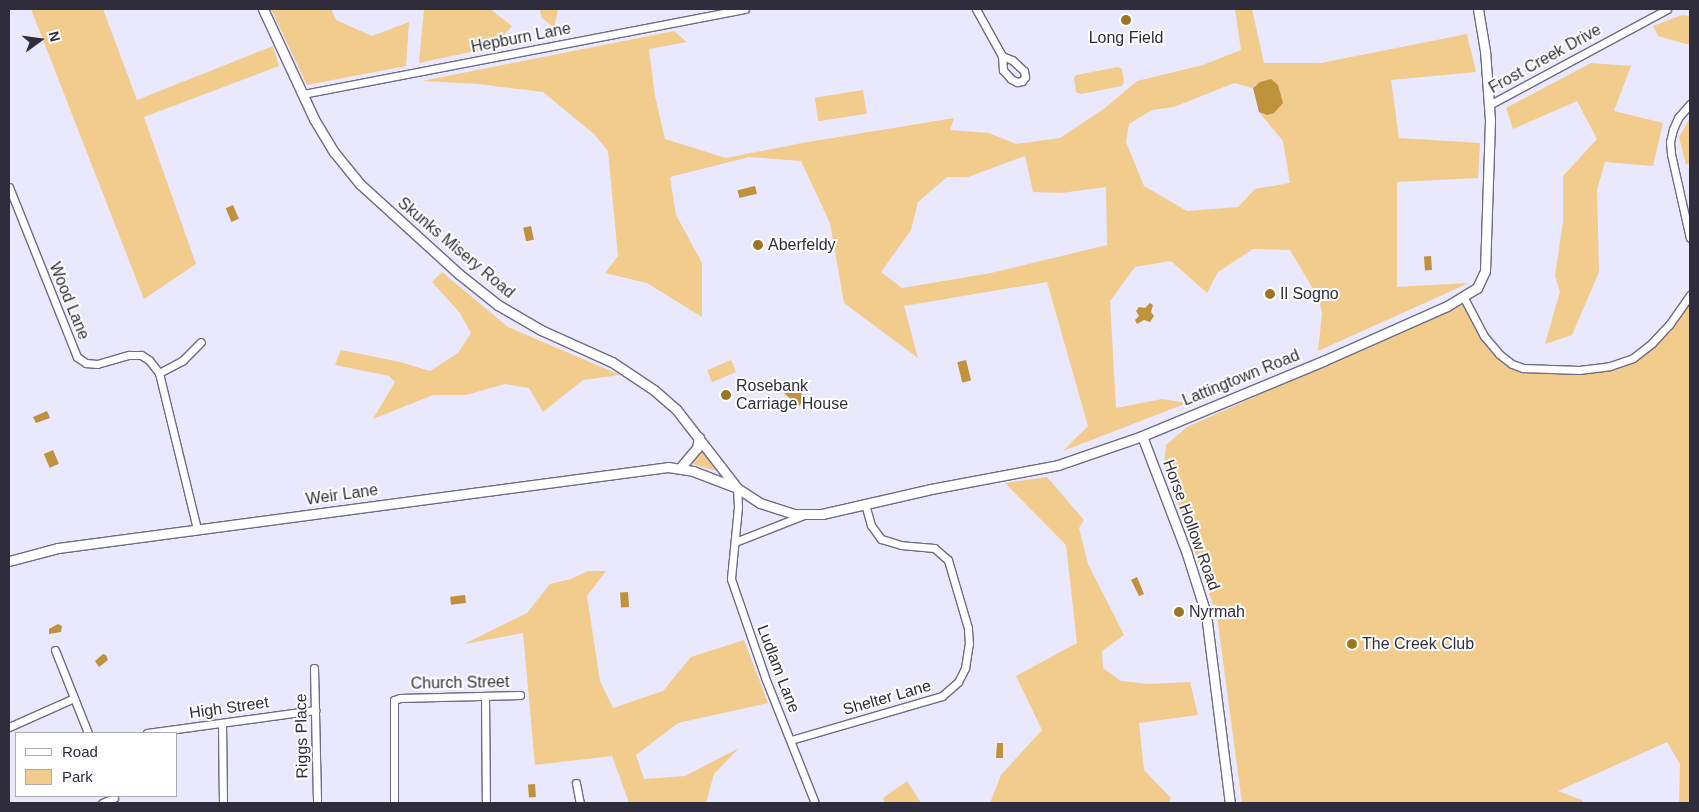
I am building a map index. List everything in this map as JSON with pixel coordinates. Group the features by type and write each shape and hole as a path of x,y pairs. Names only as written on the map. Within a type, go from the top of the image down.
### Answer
{"main road":[{"name":"Skunks Misery Road","path":"263,9 314,119 334,152 360,184 459,274 516,316 631,373 676,409 737,488"},
{"name":"Lattingtown Road","path":"737,488 760,503 774,509 806,515 822,514 1058,465 1142,436 1323,361 1464,298 1478,288 1485,271 1490,168 1489,105 1485,52 1478,9"},
{"name":"Horse Hollow Road","path":"1142,436 1187,554 1206,614 1230,803"},
{"path":"680,468 697,448 699,437"},
{"name":"Weir Lane","path":"9,561 58,548 629,471 680,468 737,488"}],"street":[{"name":"Hepburn Lane","path":"302,94 745,9"},
{"path":"976,9 1002,56"},
{"name":"Frost Creek Drive","path":"1489,105 1667,9"},
{"path":"1690,104 1673,128 1670,142 1690,238"},
{"name":"Wood Lane","path":"9,187 77,357 86,363 97,364 129,355 141,355 149,360 159,373"},
{"path":"1464,298 1484,336 1499,354 1512,364 1523,368 1579,370 1610,366 1632,358 1652,343 1669,325 1690,295"},
{"path":"197,529 159,373 183,360 201,342"},
{"name":"Ludlam Lane","path":"737,488 738,507 730,569 734,592 815,803"},
{"name":"Shelter Lane","path":"791,740 942,696 958,682 965,668 968,650 968,628 948,560 934,548 901,545 882,539 870,525 865,504"},
{"path":"734,542 806,515"},
{"path":"55,650 88,732"},
{"name":"Riggs Place","path":"314,668 317,803"},
{"name":"Church Street","path":"394,803 393,703 396,699 520,695"},
{"path":"485,696 486,803"},
{"path":"9,727 74,698"},
{"name":"High Street","path":"154,732 315,710"},
{"path":"222,723 223,803"},
{"path":"576,783 580,803"},
{"path":"102,803 114,799"}],"green space":[{"path":"31,9 103,9 137,100 273,46 279,66 144,117 196,264 144,299"},
{"path":"271,9 331,9 336,20 372,36 409,22 406,66 307,85"},
{"path":"424,9 490,9 512,26 494,47 419,63"},
{"path":"540,9 558,9 554,28 541,17"},
{"path":"1235,9 1252,9 1264,63 1321,63 1467,34 1476,72 1391,80 1399,138 1480,143 1478,178 1397,182 1397,287 1469,283 1318,351 1322,314 1319,299 1290,250 1253,249 1218,272 1207,293 1171,261 1135,267 1110,301 1116,408 1162,399 1187,403 1063,451 1088,426 1047,282 904,306 918,358 844,303 830,223 801,161 749,157 670,177 676,215 702,263 702,317 647,283 605,273 618,256 608,151 594,134 543,92 479,84 422,81 674,31 687,42 649,49 655,96 665,139 726,158 802,143 954,118 950,130 989,133 1016,144 1060,138 1105,108 1137,81 1203,65 1241,50","holes":["1234,83 1253,88 1256,84 1267,115 1259,112 1283,141 1290,183 1255,189 1238,207 1187,211 1144,186 1126,142 1129,124 1152,110 1174,107","1025,156 1033,192 1061,193 1106,187 1107,245 991,273 902,288 881,272 911,230 918,202 947,177 968,177"]},
{"path":"1682,15 1690,16 1690,45 1658,36 1653,26"},
{"path":"1591,63 1631,66 1614,111 1663,123 1653,166 1605,162 1597,190 1599,272 1572,335 1545,344 1560,292 1555,276 1563,222 1563,176 1597,139 1577,101 1513,129 1506,108"},
{"path":"1118,67 1122,69 1124,82 1122,86 1081,94 1076,92 1074,78 1076,75"},
{"path":"863,90 867,114 818,121 815,98"},
{"path":"1690,118 1690,163 1686,165 1679,137"},
{"path":"442,272 508,327 620,375 583,380 543,412 529,388 505,384 466,395 433,395 373,419 395,382 389,376 335,365 341,350 400,362 430,371 458,353 471,333 460,313 432,282"},
{"path":"1690,300 1690,803 1679,802 1680,764 1667,742 1558,791 1582,800 1583,803 1242,803 1217,616 1164,463 1166,445 1187,427 1464,303 1482,337 1522,371 1581,375 1608,371 1634,362 1649,351"},
{"path":"731,360 736,372 712,382 707,370"},
{"path":"702,448 717,471 693,464"},
{"path":"1047,477 1084,520 1079,528 1088,564 1124,635 1102,651 1103,668 1121,681 1148,684 1190,682 1198,715 1139,723 1144,770 1171,798 1169,803 990,803 1001,775 1042,730 1016,676 1077,643 1066,545 1005,483"},
{"path":"588,571 606,571 587,596 600,681 613,708 663,691 691,657 744,640 768,703 678,723 636,755 644,779 685,776 739,748 714,774 706,803 629,803 612,756 535,765 523,633 464,644 527,613 550,584 571,579"},
{"path":"907,781 921,803 885,803 883,798"}],"shaded area":[{"path":"1271,79 1278,85 1283,103 1274,113 1267,115 1259,112 1253,88 1260,82"},
{"path":"755,186 757,194 739,198 738,190"},
{"path":"233,205 239,219 231,222 226,208"},
{"path":"531,226 534,240 526,241 523,228"},
{"path":"1424,256 1431,256 1432,270 1425,270"},
{"path":"1150,303 1153,305 1151,312 1154,316 1150,322 1144,320 1137,324 1135,320 1139,316 1136,311 1139,307 1145,308"},
{"path":"966,360 971,380 962,383 957,362"},
{"path":"786,385 789,387 791,385 806,398 799,406 784,393 783,389"},
{"path":"47,411 50,418 36,423 33,417"},
{"path":"53,450 59,464 50,468 44,454"},
{"path":"1137,577 1144,594 1139,596 1131,580"},
{"path":"628,592 629,607 621,608 620,593"},
{"path":"465,595 466,603 451,605 450,597"},
{"path":"58,624 62,626 61,632 49,634 49,629"},
{"path":"103,654 106,655 108,660 99,667 95,661"},
{"path":"997,743 1003,743 1003,758 996,758"},
{"path":"528,784 535,784 536,797 529,797"}],"place":[{"name":"Long Field","path":"1126,20"},
{"name":"Aberfeldy","path":"758,245"},
{"name":"Il Sogno","path":"1270,294"},
{"name":"Rosebank Carriage House","path":"726,395"},
{"name":"Nyrmah","path":"1179,612"},
{"name":"The Creek Club","path":"1352,644"}]}
